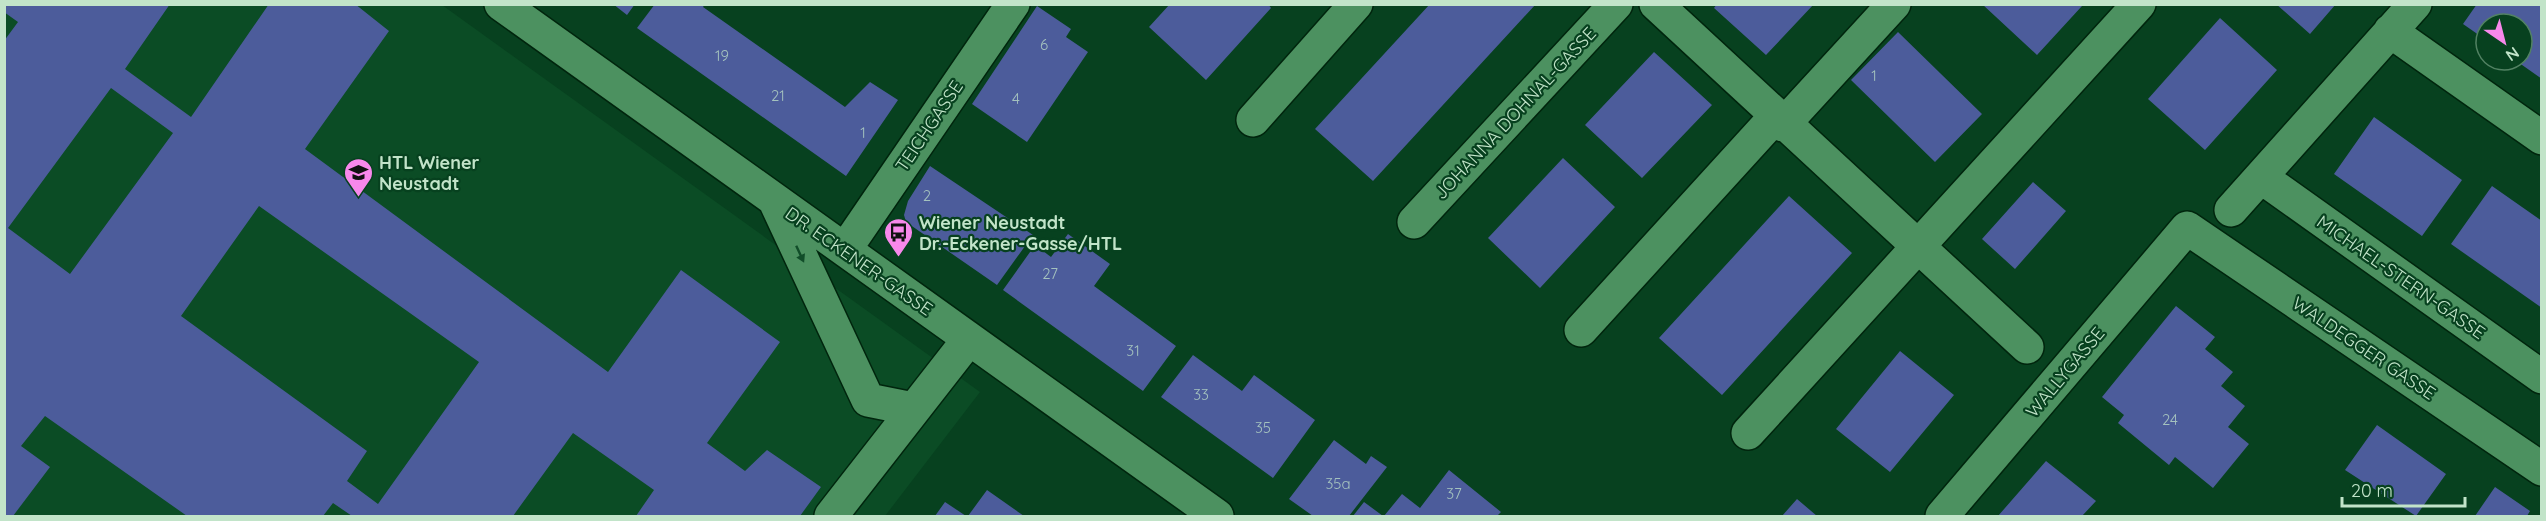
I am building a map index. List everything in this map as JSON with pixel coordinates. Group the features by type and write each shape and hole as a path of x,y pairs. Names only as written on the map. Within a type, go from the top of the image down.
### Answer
{"street":[{"name":"DR. ECKENER-GASSE","path":"501,4 775,201 846,248 1217,516"},
{"name":"TEICHGASSE","path":"846,248 1013,4"},
{"path":"1253,120 1356,4"},
{"name":"JOHANNA DOHNAL-GASSE","path":"1414,222 1617,4"},
{"path":"1656,4 1779,121 2027,347"},
{"path":"1581,330 1779,121 1894,4"},
{"path":"1748,433 2139,4"},
{"path":"2231,210 2415,4"},
{"path":"2390,31 2541,138"},
{"name":"MICHAEL-STERN-GASSE","path":"2261,177 2541,377"},
{"path":"775,201 868,400 913,409"},
{"name":"WALDEGGER GASSE","path":"2187,228 2541,469"},
{"name":"WALLYGASSE","path":"1942,516 2187,228"},
{"path":"831,516 969,339"}],"shaded area":[{"name":"HTL Wiener Neustadt","path":"4,5 442,5 980,392 885,516 5,516"}],"building":[{"path":"4,4 170,4 125,69 191,117 269,4 355,4 389,31 305,149 608,372 681,270 780,342 707,443 745,471 767,450 821,487 800,516 636,516 654,490 573,433 513,516 352,516 333,503 323,516 187,516 45,416 21,446 50,467 13,516 4,516 4,41 18,22 4,12","holes":["111,88 173,133 70,274 8,228","259,206 479,362 378,504 347,481 367,451 181,316"]},
{"path":"613,4 635,4 627,15"},
{"path":"655,4 705,4 703,7 845,107 870,82 898,100 846,176 637,28"},
{"path":"1170,4 1268,4 1271,8 1206,80 1149,27"},
{"path":"1430,4 1536,4 1373,181 1315,129"},
{"path":"1717,4 1814,4 1766,55 1714,8"},
{"path":"1982,4 2080,4 2082,6 2037,55"},
{"path":"2276,4 2336,4 2310,34"},
{"path":"2477,4 2542,4 2542,79 2532,72 2534,72 2534,12 2474,12 2474,32 2463,24"},
{"path":"1037,6 1071,29 1066,37 1088,52 1027,142 972,104"},
{"path":"2220,18 2277,70 2205,150 2148,99"},
{"path":"1898,32 1982,114 1935,162 1851,80"},
{"path":"1654,52 1712,105 1642,178 1585,125"},
{"path":"2374,117 2462,180 2422,236 2334,174"},
{"path":"1563,158 1615,207 1540,288 1488,238"},
{"path":"930,166 1033,235 997,285 906,222 904,215 908,201"},
{"path":"2033,182 2066,211 2015,269 1982,239"},
{"path":"2492,186 2542,221 2542,308 2451,244"},
{"path":"1789,196 1852,253 1722,395 1659,338"},
{"path":"1068,234 1110,264 1094,286 1176,346 1143,391 1003,290 1035,245 1051,257"},
{"path":"2176,306 2215,337 2205,349 2233,372 2221,386 2245,406 2228,427 2249,444 2213,488 2175,457 2169,465 2118,423 2124,415 2102,397"},
{"path":"1900,351 1954,395 1890,472 1836,429"},
{"path":"1193,355 1242,391 1254,375 1315,420 1273,478 1161,397"},
{"path":"2377,425 2446,474 2416,516 2345,470"},
{"path":"1334,440 1366,464 1371,456 1387,467 1349,516 1313,516 1289,499"},
{"path":"2046,461 2096,501 2082,516 1998,516"},
{"path":"1449,470 1501,512 1497,516 1384,516 1402,494 1420,508"},
{"path":"2495,487 2530,511 2527,516 2475,516"},
{"path":"987,490 1024,516 968,516"},
{"path":"1797,499 1817,516 1782,516"},
{"path":"945,502 966,516 935,516"},
{"path":"1364,502 1383,516 1353,516"}],"place":[{"name":"HTL Wiener Neustadt","path":"358,198"},
{"name":"Wiener Neustadt Dr.-Eckener-Gasse/HTL","path":"898,258"}]}
